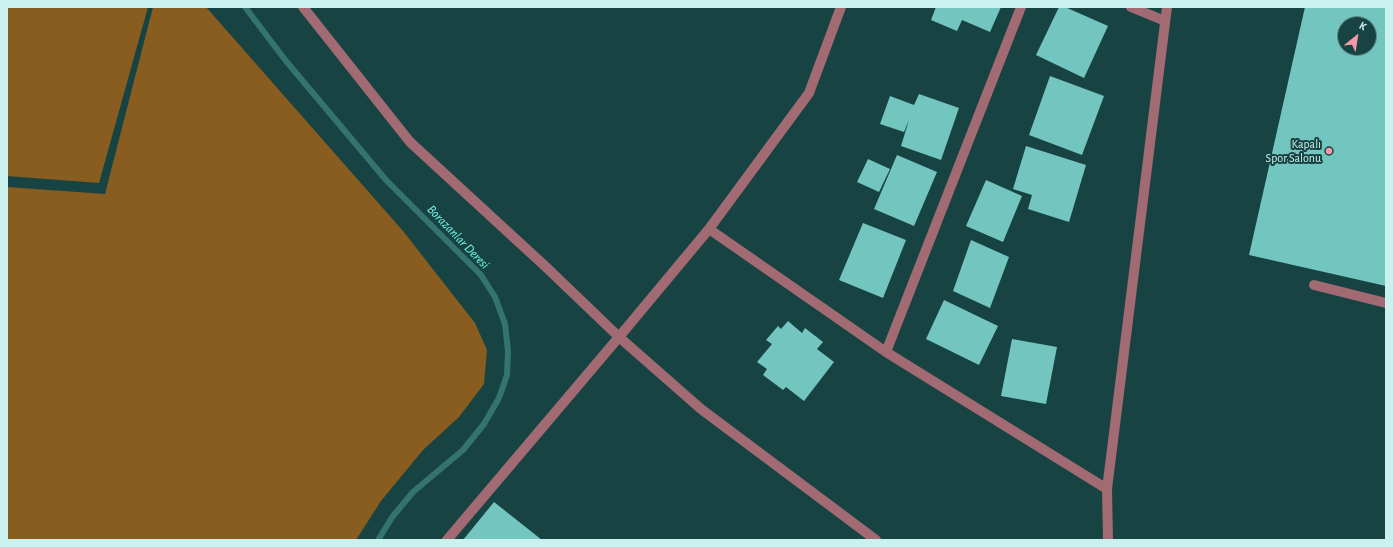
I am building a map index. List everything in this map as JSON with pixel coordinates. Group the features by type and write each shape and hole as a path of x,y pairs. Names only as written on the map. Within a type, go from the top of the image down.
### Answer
{"street":[{"path":"303,7 410,142 546,267 619,337 701,409 876,540"},
{"path":"447,540 709,229 809,93 840,7"},
{"path":"886,352 1021,7"},
{"path":"1131,7 1164,21"},
{"path":"1108,540 1107,489 1164,21 1167,7"},
{"path":"709,229 886,352 1107,489"},
{"path":"1314,285 1386,303"}],"shaded area":[{"path":"7,7 148,7 99,183 7,176"},
{"path":"153,7 206,7 403,231 475,323 487,350 484,384 459,417 423,450 381,501 356,540 7,540 7,187 105,194"}],"building":[{"path":"936,7 1001,7 990,32 962,20 957,31 931,20"},
{"path":"1059,7 1065,7 1108,26 1084,78 1036,55"},
{"name":"Kapalı Spor Salonu","path":"1305,7 1386,7 1386,286 1249,255"},
{"path":"1050,76 1104,96 1082,155 1029,135"},
{"path":"919,94 959,108 941,160 901,146 909,120 904,132 880,124 890,96 914,105"},
{"path":"1026,146 1086,165 1069,222 1028,209 1032,195 1013,189"},
{"path":"897,155 937,172 914,226 874,209"},
{"path":"868,159 890,169 879,192 857,182"},
{"path":"986,180 1022,196 1003,242 966,226"},
{"path":"863,223 906,240 883,298 839,280"},
{"path":"971,240 1009,257 990,308 953,291"},
{"path":"944,300 998,326 979,365 926,339"},
{"path":"788,321 802,333 805,328 823,342 817,349 834,362 804,401 786,387 783,390 763,375 767,369 757,362 772,344 766,340 778,326 781,329"},
{"path":"1012,339 1057,347 1046,404 1001,396"},
{"path":"494,502 542,540 463,540"}],"waterway":[{"name":"Borazanlar Deresi","path":"245,7 286,61 386,180 481,275 495,297 505,324 508,351 507,375 499,398 484,424 463,450 413,492 393,516 378,540"}],"place":[{"name":"Kapalı Spor Salonu","path":"1329,151"}]}
